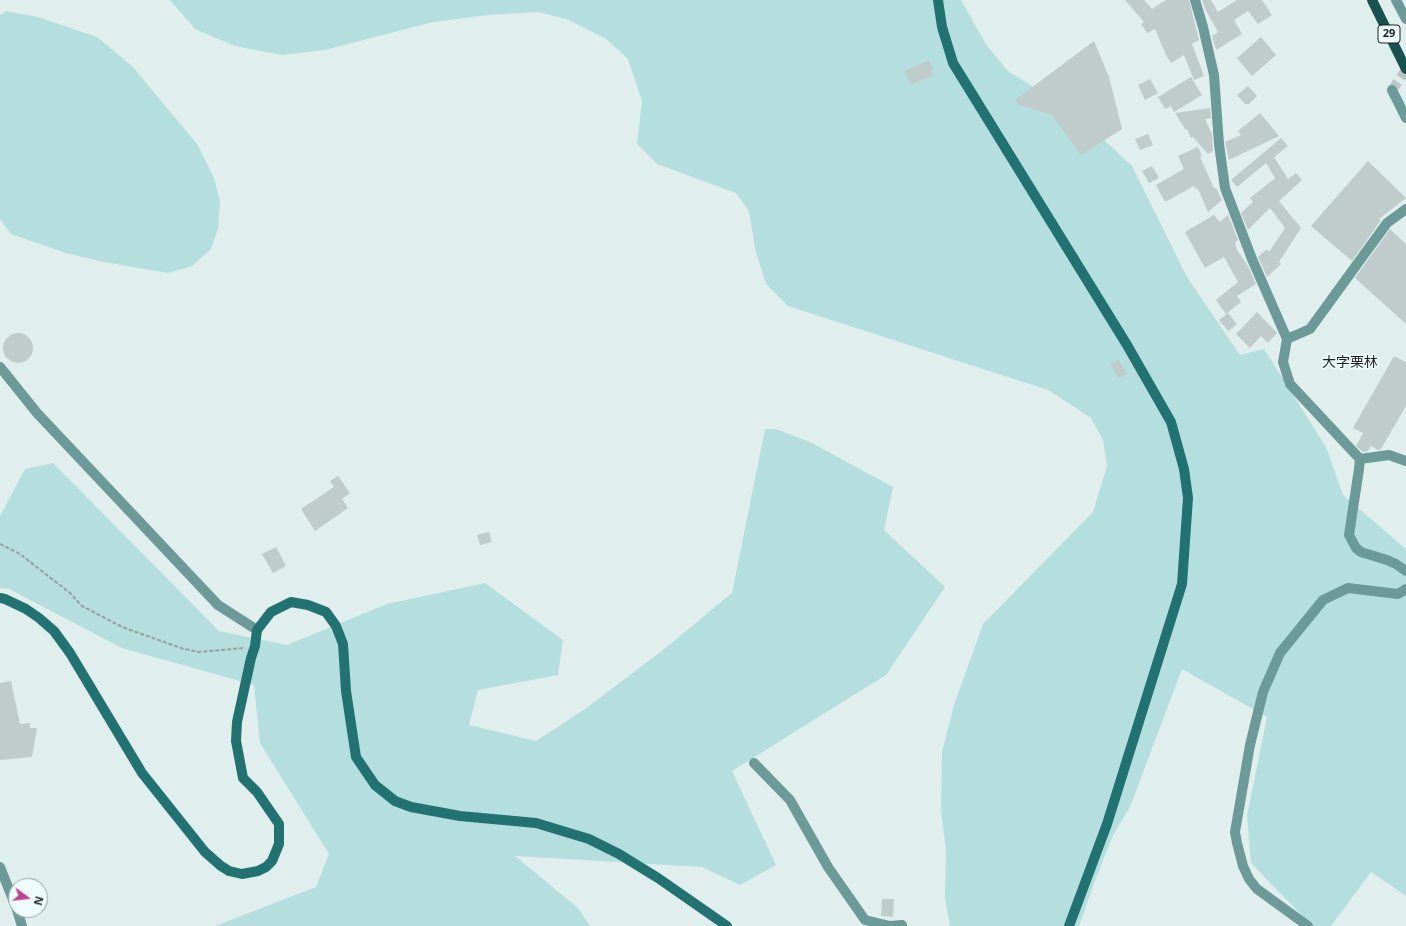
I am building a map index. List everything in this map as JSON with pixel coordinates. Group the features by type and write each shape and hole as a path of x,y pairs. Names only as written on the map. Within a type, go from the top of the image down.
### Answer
{"main road":[{"name":"29","path":"1372,0 1406,69"}],"street":[{"path":"938,0 942,27 953,63 1127,345 1171,422 1184,468 1188,498 1182,584 1108,824 1069,926"},
{"path":"1195,0 1214,75 1219,144 1226,188 1252,259 1287,339 1283,362 1290,384 1360,459 1360,469 1350,535 1356,548 1361,552 1396,564 1406,572"},
{"path":"1396,0 1406,19"},
{"path":"1392,90 1406,118"},
{"path":"1287,339 1310,329 1387,223 1406,209"},
{"path":"0,367 37,413 218,605 257,630"},
{"path":"1360,459 1389,455 1406,461"},
{"path":"1308,926 1257,889 1243,866 1237,843 1235,832 1250,745 1263,692 1280,653 1323,600 1348,588 1398,594 1406,590"},
{"path":"0,598 26,609 54,631 70,653 142,772 205,852 229,871 242,874 258,871 266,867 272,861 279,844 279,824 257,792 243,778 236,741 239,715 251,658 256,646 257,630 271,612 291,602 308,605 326,612 336,626 343,644 346,691 356,757 375,785 394,800 411,807 460,816 536,823 589,839 619,854 658,878 727,926"},
{"path":"754,763 790,800 828,867 865,920 890,926 902,926"},
{"path":"0,867 8,888"}],"path":[{"path":"0,544 20,554 70,593 82,606 122,627 184,649 199,652 256,646"}],"shaded area":[{"path":"170,0 961,0 987,46 1008,71 1076,114 1132,166 1187,277 1240,355 1264,349 1326,447 1343,495 1406,549 1406,896 1371,872 1331,926 1312,926 1251,863 1247,816 1267,717 1182,669 1130,807 1113,835 1079,926 950,926 945,898 946,851 941,811 942,752 954,705 983,624 1093,512 1107,466 1103,440 1091,418 1048,390 788,306 766,284 755,249 749,211 736,193 657,164 637,144 642,101 628,59 605,38 566,19 538,12 489,15 433,22 325,50 282,55 235,46 195,29"},
{"path":"6,11 38,17 97,37 132,66 197,144 214,178 220,201 218,229 211,249 192,266 168,273 104,262 66,253 11,234 0,219 0,15"},
{"path":"765,429 776,429 810,442 893,487 884,530 945,587 886,675 732,771 776,865 740,885 702,867 515,856 578,908 590,926 215,926 316,887 329,854 260,743 254,685 122,648 9,589 0,588 0,516 25,469 53,463 219,631 287,645 387,604 485,583 563,640 558,675 478,690 469,725 536,741 585,709 663,650 732,593"}],"building":[{"path":"1125,0 1144,0 1152,9 1166,0 1189,0 1199,40 1192,44 1204,76 1194,80 1184,55 1171,63 1155,29 1147,33 1141,24 1144,22"},
{"path":"1202,0 1211,0 1218,12 1237,0 1262,0 1272,15 1258,24 1248,11 1234,20 1242,34 1216,50 1212,36 1218,32 1205,9"},
{"path":"1261,37 1276,55 1252,76 1237,58"},
{"path":"1094,41 1109,77 1122,129 1081,155 1052,115 1019,105 1015,100"},
{"path":"929,60 933,69 931,70 934,75 911,85 904,71"},
{"path":"1191,77 1202,95 1174,112 1171,106 1165,109 1158,97"},
{"path":"1150,79 1158,93 1145,100 1138,85"},
{"path":"1248,86 1257,96 1249,104 1245,104 1237,95"},
{"path":"1210,108 1211,118 1205,119 1212,134 1213,151 1208,154 1193,137 1191,138 1187,129 1185,129 1175,113"},
{"path":"1260,113 1279,136 1229,160 1225,142 1241,135 1238,131"},
{"path":"1148,134 1153,145 1140,150 1135,139"},
{"path":"1281,138 1288,146 1274,157 1288,179 1296,173 1302,180 1279,201 1301,228 1279,262 1281,264 1267,277 1258,257 1267,249 1269,252 1285,228 1270,208 1248,230 1241,213 1253,202 1250,198 1275,178 1266,163 1237,187 1231,180"},
{"path":"1198,147 1202,156 1200,157 1214,188 1216,188 1222,200 1208,212 1198,189 1194,186 1165,202 1156,185 1184,169 1178,156"},
{"path":"1368,161 1406,198 1379,219 1381,220 1352,261 1311,226"},
{"path":"1152,166 1159,178 1149,183 1142,171"},
{"path":"1214,215 1220,222 1228,215 1238,240 1235,243 1237,250 1248,266 1256,284 1237,296 1241,302 1226,314 1216,300 1238,282 1224,257 1205,268 1185,232"},
{"path":"1390,229 1406,244 1406,324 1355,278"},
{"path":"1257,312 1277,333 1268,343 1261,336 1250,348 1236,334"},
{"path":"1228,313 1237,324 1228,331 1219,320"},
{"path":"18,333 29,337 33,348 29,359 18,363 7,359 3,348 7,337"},
{"path":"1394,356 1406,362 1406,406 1381,449 1378,450 1371,446 1368,451 1363,452 1356,446 1363,433 1353,428"},
{"path":"1118,359 1127,374 1119,378 1110,364"},
{"path":"338,476 350,493 342,499 348,508 315,531 301,509 334,487 330,481"},
{"path":"489,532 492,542 480,545 477,535"},
{"path":"276,547 286,566 273,573 262,554"},
{"path":"11,681 20,724 30,723 30,728 37,728 32,757 0,760 0,683"},
{"path":"882,899 894,899 893,917 881,916"}],"tunnel":[{"path":"1392,90 1406,70"}],"district":[{"name":"大字栗林","path":"1350,363"}]}
